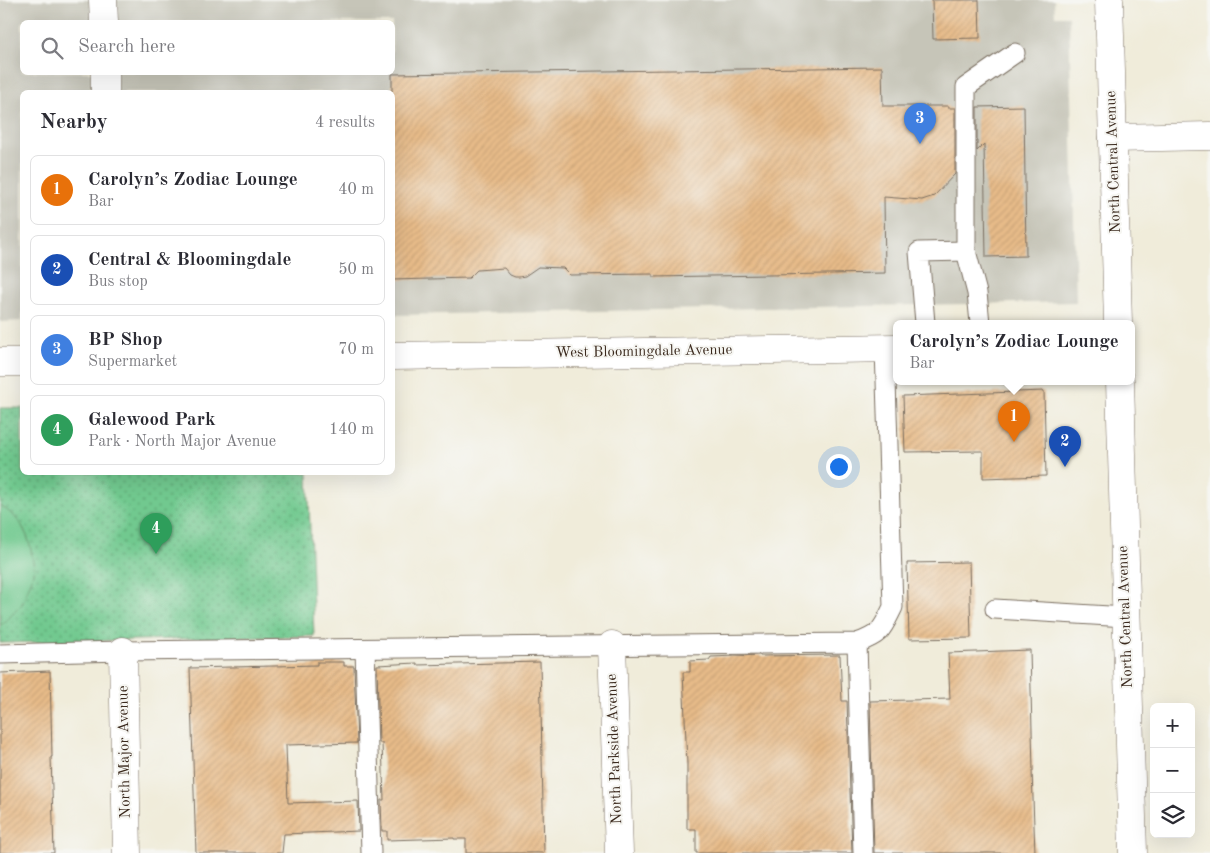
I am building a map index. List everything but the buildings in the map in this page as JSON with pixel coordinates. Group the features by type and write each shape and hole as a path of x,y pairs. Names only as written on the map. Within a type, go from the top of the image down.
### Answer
{"street":[{"path":"103,0 104,20"},
{"name":"North Central Avenue","path":"1109,0 1118,320"},
{"path":"105,75 106,90"},
{"path":"1113,138 1210,136"},
{"name":"West Bloomingdale Avenue","path":"395,356 891,348"},
{"path":"0,362 20,362"},
{"name":"North Central Avenue","path":"1120,385 1133,853"},
{"name":"North Parkside Avenue","path":"612,645 619,853"},
{"name":"North Major Avenue","path":"123,652 127,853"}],"lane":[{"path":"980,320 977,293 966,251 966,87 1015,53"},
{"path":"925,320 919,252 966,251"},
{"path":"0,654 857,643 871,638 882,629 893,607 891,348"},
{"path":"996,609 1126,617"},
{"path":"857,643 863,853"},
{"path":"365,649 371,853"}],"shaded area":[{"path":"0,0 1054,0 1055,16 1069,16 1076,302 395,315 395,90 20,90 20,321 0,322"}],"green space":[{"path":"0,408 20,408 20,475 308,475 314,636 0,643"},
{"path":"0,505 21,524 30,545 34,567 22,604 0,625"}],"place":[{"name":"BP Shop","path":"920,144"},
{"name":"Carolyn’s Zodiac Lounge","path":"1014,442"},
{"name":"Central & Bloomingdale","path":"1065,467"},
{"name":"Galewood Park","path":"156,554"}]}
